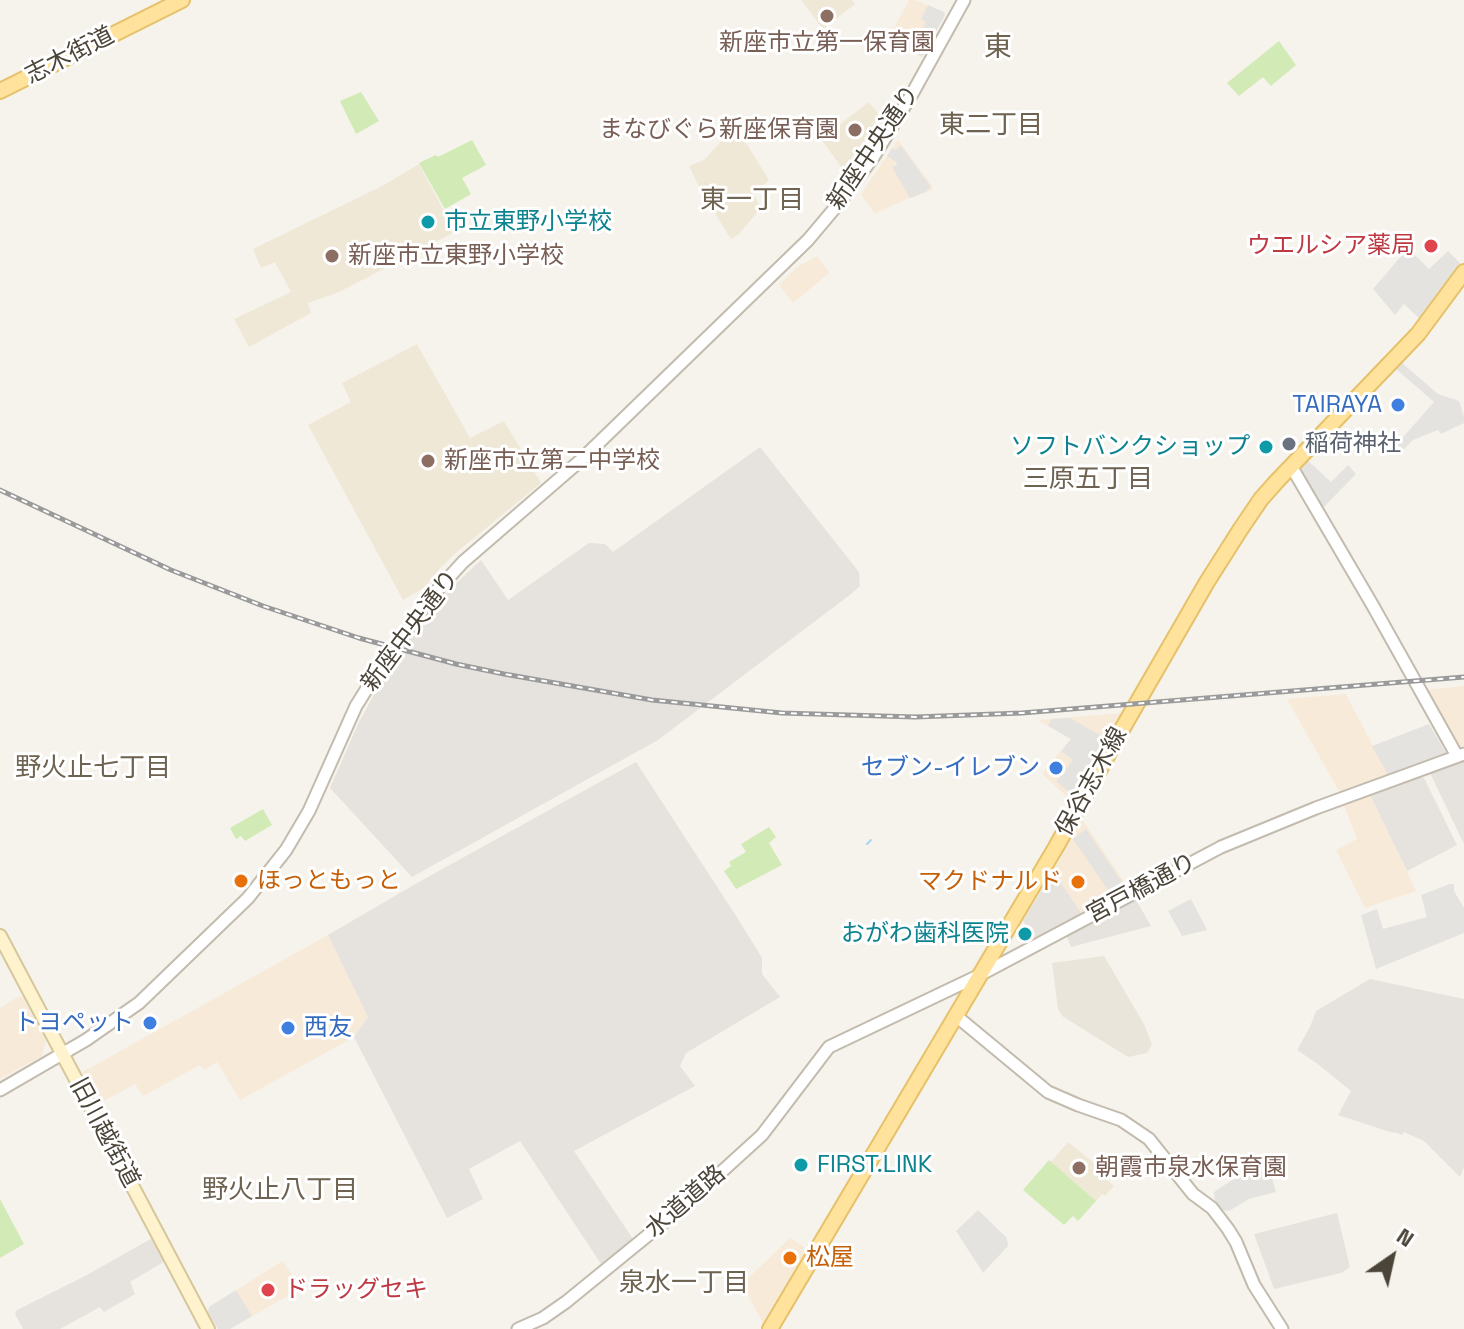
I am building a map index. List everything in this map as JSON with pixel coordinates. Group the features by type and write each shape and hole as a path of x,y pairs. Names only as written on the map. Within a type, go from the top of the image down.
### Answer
{"main road":[{"name":"志木街道","path":"0,91 182,0"},
{"name":"保谷志木線","path":"770,1329 1079,808 1207,582 1261,499 1418,334 1464,272"},
{"name":"旧川越街道","path":"0,936 208,1329"}],"street":[{"name":"新座中央通り","path":"0,1090 63,1054 139,1003 264,880 301,826 356,706 431,597 470,556 573,468 808,240 874,156 964,0"},
{"path":"1291,466 1460,755"},
{"name":"宮戸橋通り","path":"829,1047 978,976 1221,847 1460,755"},
{"path":"955,1015 1048,1092 1121,1120 1149,1139 1193,1194 1212,1208 1228,1229 1254,1285 1282,1329"},
{"name":"水道道路","path":"518,1329 543,1318 566,1302 685,1205 762,1135 829,1047"}],"shaded area":[{"name":"新座市立第一保育園","path":"801,0 852,0 855,4 823,29"},
{"path":"909,0 945,15 922,57 888,39"},
{"path":"928,5 945,15 922,57 911,51 926,22 921,19"},
{"name":"まなびぐら新座保育園","path":"869,102 884,121 847,175 821,139"},
{"path":"738,130 769,180 753,194 761,208 731,239 689,166 704,160 729,133"},
{"path":"898,140 932,190 875,214 861,194"},
{"path":"901,146 931,187 910,198 892,167 897,165 896,162 887,156 892,148 895,150"},
{"name":"新座市立東野小学校","path":"419,164 455,232 339,292 308,303 311,313 249,347 234,319 291,292 275,262 261,268 253,249 382,186"},
{"path":"1408,248 1429,269 1448,251 1460,263 1421,320 1404,304 1395,315 1373,289"},
{"path":"816,257 829,273 793,303 779,285 797,267"},
{"name":"新座市立第二中学校","path":"417,344 470,438 504,421 541,483 457,552 425,587 403,600 308,425 351,402 342,383"},
{"path":"1400,361 1438,394 1459,401 1464,423 1441,434 1438,430 1413,440 1403,450 1397,444 1434,402 1395,368"},
{"path":"760,447 859,572 860,586 658,740 412,877 330,788 358,724 382,680 426,616 481,560 508,600 589,543 605,544 613,552"},
{"path":"1306,459 1331,482 1348,465 1356,474 1321,510 1295,472"},
{"path":"1464,686 1464,745 1457,748 1424,690"},
{"path":"1346,694 1388,775 1340,793 1287,699"},
{"path":"1124,713 1074,803 1042,774 1071,739 1038,720"},
{"path":"1070,718 1109,740 1076,798 1056,781 1073,760 1061,751 1071,739 1048,726 1052,719"},
{"path":"1429,724 1446,753 1388,775 1372,746"},
{"path":"1464,759 1464,844 1431,775 1433,771"},
{"path":"636,762 740,922 762,958 762,974 780,997 686,1053 680,1066 695,1086 574,1151 633,1239 601,1264 520,1141 469,1169 483,1199 447,1218 354,1037 368,1017 328,935"},
{"path":"1419,776 1424,778 1457,845 1407,871 1370,795"},
{"path":"1370,795 1416,891 1365,908 1336,850 1357,839 1344,805"},
{"path":"1082,819 1129,889 1082,914 1053,871"},
{"path":"1086,829 1124,885 1112,896 1073,839"},
{"path":"1053,871 1082,914 1035,938 1023,921"},
{"path":"1454,884 1454,891 1464,908 1464,933 1376,969 1361,915 1377,909 1383,929 1427,917 1421,895"},
{"path":"1135,898 1151,926 1071,947 1066,935"},
{"path":"1191,899 1207,930 1182,936 1168,911"},
{"path":"328,935 368,1017 354,1037 240,1100 217,1062 204,1070 200,1065 143,1096 135,1084 100,1103 83,1072"},
{"path":"1104,956 1144,1024 1152,1045 1147,1053 1128,1057 1062,1016 1058,1009 1052,963"},
{"path":"1370,979 1464,999 1464,1167 1460,1177 1424,1141 1404,1132 1402,1135 1393,1133 1338,1115 1351,1091 1297,1050 1316,1011"},
{"path":"19,996 23,997 46,1040 42,1056 0,1079 0,1008"},
{"name":"朝霞市泉水保育園","path":"1068,1142 1108,1174 1106,1179 1114,1186 1105,1196 1102,1194 1096,1201 1051,1162"},
{"path":"1269,1168 1276,1192 1249,1199 1229,1211 1221,1210 1215,1202 1214,1192 1232,1180"},
{"path":"978,1210 1007,1238 1008,1246 983,1273 956,1231"},
{"path":"1337,1213 1350,1267 1341,1273 1274,1289 1254,1234"},
{"path":"154,1237 167,1260 130,1282 135,1294 104,1312 100,1307 60,1329 23,1329 15,1314 17,1310"},
{"path":"790,1238 809,1250 763,1324 742,1284"},
{"path":"283,1261 299,1286 298,1290 230,1329 218,1329 208,1312 209,1307"},
{"path":"236,1290 252,1316 230,1329 218,1329 208,1312 209,1307"}],"green space":[{"path":"1279,41 1296,65 1271,86 1263,77 1239,96 1227,83"},
{"path":"361,92 379,121 356,134 340,101"},
{"path":"472,140 486,165 462,178 471,194 445,209 419,163"},
{"path":"263,809 272,825 245,841 241,836 236,839 230,828"},
{"path":"769,827 776,837 769,843 782,865 736,889 724,871 731,866 729,862 746,852 741,844"},
{"path":"1049,1160 1096,1201 1078,1221 1073,1216 1064,1225 1023,1190"},
{"path":"0,1199 24,1244 0,1258"}],"waterway":[{"path":"867,844 871,840"}],"railway":[{"path":"0,490 171,570 263,606 359,638 456,664 652,700 782,713 915,717 1022,713 1464,677"}],"place":[{"name":"新座市立第一保育園","path":"827,16"},
{"name":"まなびぐら新座保育園","path":"855,130"},
{"name":"市立東野小学校","path":"428,222"},
{"name":"ウエルシア薬局","path":"1431,246"},
{"name":"新座市立東野小学校","path":"332,256"},
{"name":"TAIRAYA","path":"1398,405"},
{"name":"稲荷神社","path":"1289,444"},
{"name":"ソフトバンクショップ","path":"1266,447"},
{"name":"新座市立第二中学校","path":"428,461"},
{"name":"セブン-イレブン","path":"1056,768"},
{"name":"ほっともっと","path":"241,881"},
{"name":"マクドナルド","path":"1078,882"},
{"name":"おがわ歯科医院","path":"1025,934"},
{"name":"トヨペット","path":"150,1023"},
{"name":"西友","path":"288,1028"},
{"name":"FIRST.LINK","path":"801,1165"},
{"name":"朝霞市泉水保育園","path":"1079,1168"},
{"name":"松屋","path":"790,1258"},
{"name":"ドラッグセキ","path":"268,1290"}],"district":[{"name":"東","path":"998,48"},
{"name":"東二丁目","path":"991,126"},
{"name":"東一丁目","path":"752,201"},
{"name":"三原五丁目","path":"1088,480"},
{"name":"野火止七丁目","path":"93,769"},
{"name":"野火止八丁目","path":"280,1191"},
{"name":"泉水一丁目","path":"684,1284"}]}
